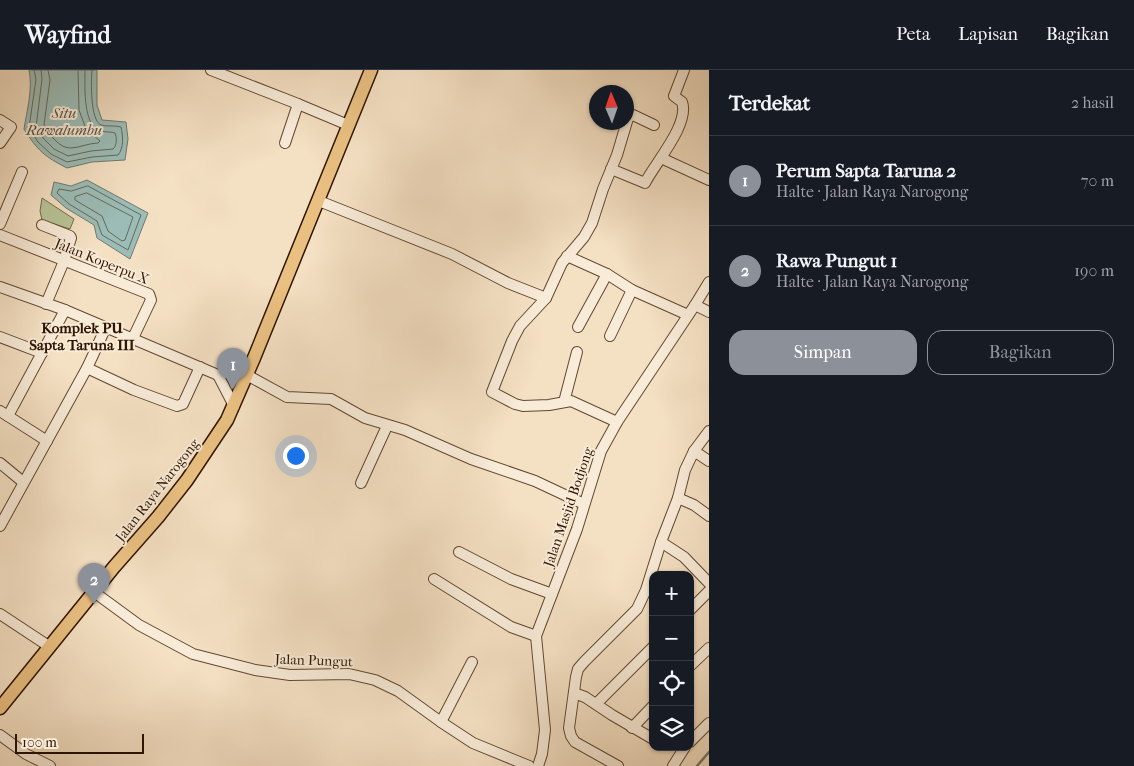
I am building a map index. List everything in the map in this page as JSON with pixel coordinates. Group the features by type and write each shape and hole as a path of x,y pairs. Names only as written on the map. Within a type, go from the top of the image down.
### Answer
{"main road":[{"name":"Jalan Raya Narogong","path":"0,708 187,480 214,441 234,406 371,70"}],"street":[{"path":"211,70 348,125"},
{"path":"611,169 645,183 675,134 683,115 682,102 674,96 684,70"},
{"path":"285,143 298,104"},
{"path":"617,422 571,401 544,406 519,406 492,392 515,333 524,320 546,298 556,273 584,237 592,223 629,117 633,115 654,125"},
{"path":"0,120 11,127 0,143"},
{"path":"661,158 709,180"},
{"path":"0,224 22,172"},
{"path":"319,201 452,254 508,283 546,298"},
{"path":"42,225 71,238 64,261 46,304"},
{"name":"Jalan Koperpu X","path":"0,234 149,294 151,300 133,338"},
{"path":"568,256 607,274 632,290 688,315"},
{"path":"578,327 607,274"},
{"name":"Jalan Masjid Bodjong","path":"538,766 542,754 545,730 536,636 577,529 601,451 617,422 709,282"},
{"path":"0,287 65,310 218,375 249,370 287,397 331,399 354,413 387,426 405,430 471,459 535,481 584,504"},
{"path":"610,336 632,290"},
{"path":"695,305 709,312"},
{"path":"47,441 4,414 42,353 65,310"},
{"path":"2,519 87,368 106,327"},
{"path":"0,337 42,353"},
{"path":"564,402 577,352"},
{"path":"87,368 134,390 177,406 183,404 200,368"},
{"path":"218,375 234,406"},
{"path":"361,483 387,426"},
{"path":"618,766 574,742 571,736 569,728 578,669 641,603 678,498 685,470 694,450 709,431"},
{"path":"694,450 709,461"},
{"path":"0,463 23,482"},
{"path":"678,498 694,505 709,516"},
{"path":"661,542 684,557 709,583"},
{"path":"459,552 511,579 552,594"},
{"path":"434,579 511,627 536,636"},
{"path":"694,606 709,591"},
{"name":"Jalan Pungut","path":"94,592 139,625 193,654 264,672 290,675 348,674 375,680 398,691 473,742 529,766"},
{"path":"0,614 50,647"},
{"path":"694,662 709,648"},
{"path":"596,704 649,651"},
{"path":"441,722 472,662"},
{"path":"574,693 585,697 649,737"},
{"path":"632,728 649,710"},
{"path":"694,738 709,723"},
{"path":"0,735 26,754 50,766"},
{"path":"672,766 678,751"}],"green space":[{"path":"42,198 74,219 70,229 42,220 40,211"}],"water":[{"name":"Situ Rawalumbu","path":"29,70 97,70 97,105 102,120 126,122 128,139 125,160 92,162 67,168 42,152 24,129 30,92"},
{"path":"87,180 148,213 130,259 97,238 94,225 66,208 51,195 54,182 71,186"}],"waterway":[{"path":"697,766 709,752"}],"place":[{"name":"Perum Sapta Taruna 2","path":"233,389"},
{"name":"Rawa Pungut 1","path":"94,604"}],"district":[{"name":"Komplek PU Sapta Taruna III","path":"82,336"}]}
